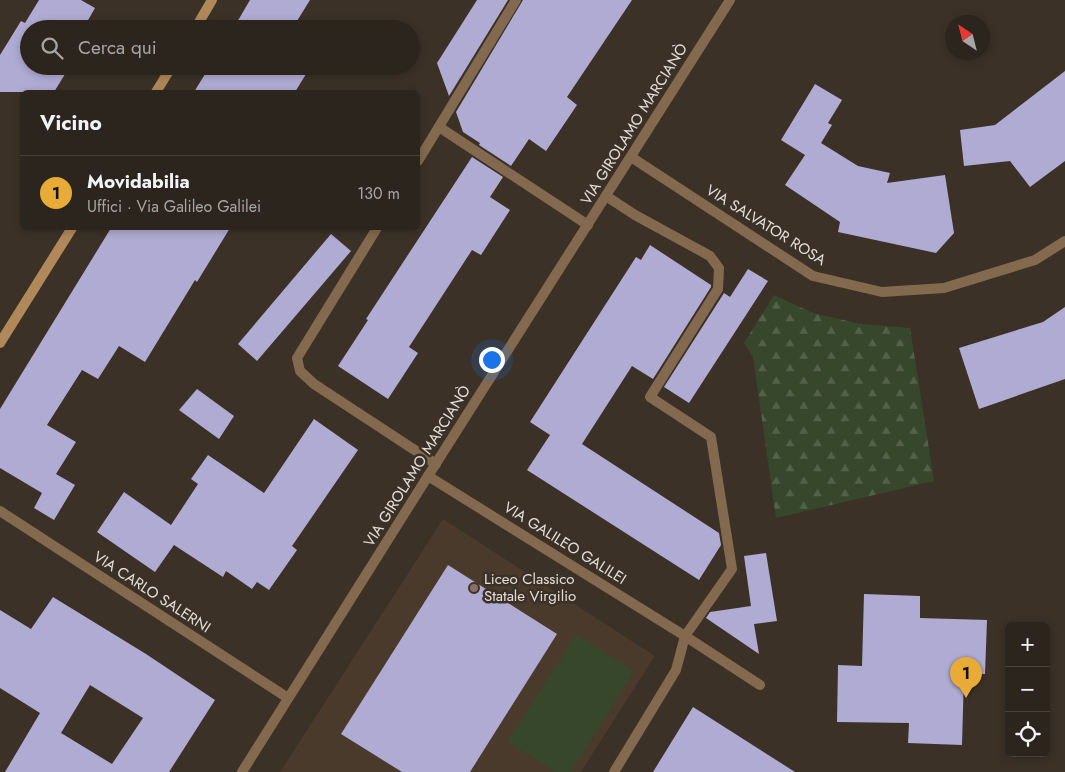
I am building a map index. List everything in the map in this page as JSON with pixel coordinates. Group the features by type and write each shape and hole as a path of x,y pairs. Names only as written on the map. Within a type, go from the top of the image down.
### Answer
{"main road":[{"path":"200,20 212,0"},
{"path":"157,90 166,75"},
{"path":"0,343 71,230"}],"street":[{"path":"420,158 516,0"},
{"name":"VIA GIROLAMO MARCIANÒ","path":"242,772 730,0"},
{"path":"438,127 588,225"},
{"name":"VIA SALVATOR ROSA","path":"631,157 813,276 882,292 944,288 1035,260 1065,241"},
{"path":"606,196 710,256 719,268 718,289 650,397 711,437 732,569 685,636 676,670 614,772"},
{"path":"376,230 297,358 300,371 314,384 436,464"},
{"name":"VIA GALILEO GALILEI","path":"428,476 685,636 760,685"},
{"name":"VIA CARLO SALERNI","path":"0,511 288,698"}],"shaded area":[{"name":"Liceo Classico Statale Virgilio","path":"443,519 655,656 581,772 280,772"}],"green space":[{"path":"774,295 813,313 861,324 910,328 934,481 776,518 753,357 744,343"},
{"path":"576,635 634,671 571,772 556,772 508,742"}],"building":[{"path":"39,0 81,0 95,8 88,20 27,20"},
{"path":"250,0 310,0 298,20 238,20"},
{"path":"477,0 508,0 449,96 437,63"},
{"path":"523,0 632,0 567,97 577,105 546,151 529,139 511,166 463,132 456,112"},
{"path":"20,23 20,75 64,75 55,90 0,92 0,55"},
{"path":"1065,71 1065,161 1030,187 1010,161 964,166 960,130 995,125"},
{"path":"204,75 305,75 296,90 195,90"},
{"path":"815,84 842,100 828,123 832,125 821,143 858,166 890,173 887,183 945,175 954,233 936,253 838,232 840,222 785,185 805,155 781,140"},
{"path":"472,157 503,177 490,197 510,210 481,255 472,250 409,347 418,353 388,399 338,366 368,320 366,319"},
{"path":"110,230 229,230 197,282 195,280 145,362 119,346 98,379 82,370 47,425 76,442 56,474 75,485 54,520 34,508 42,493 0,468 0,409"},
{"path":"331,234 351,251 257,361 238,344"},
{"path":"650,245 711,285 711,287 653,379 632,366 582,444 719,533 721,545 699,580 527,470 550,435 530,422 636,257 641,260"},
{"path":"748,269 768,281 689,403 664,387 724,293 730,297"},
{"path":"1065,307 1065,379 979,409 959,348 1043,322"},
{"path":"197,389 234,416 219,439 179,410"},
{"path":"314,419 358,450 292,546 297,550 269,590 257,582 252,589 226,571 223,577 174,545 155,572 97,532 124,492 171,525 198,484 191,479 208,455 264,493"},
{"path":"766,553 777,621 754,624 759,654 706,618 710,612 751,606 744,556"},
{"path":"448,565 557,634 470,772 402,772 341,734"},
{"path":"864,594 920,596 920,618 987,620 985,674 964,674 962,745 908,743 909,723 837,722 838,665 862,666"},
{"path":"53,597 146,654 215,700 169,772 5,772 40,713 0,688 0,610 31,629","holes":["90,685 143,718 112,764 61,733"]},
{"path":"693,707 795,772 653,772"}],"place":[{"name":"Liceo Classico Statale Virgilio","path":"474,588"},
{"name":"Movidabilia","path":"966,698"}]}
